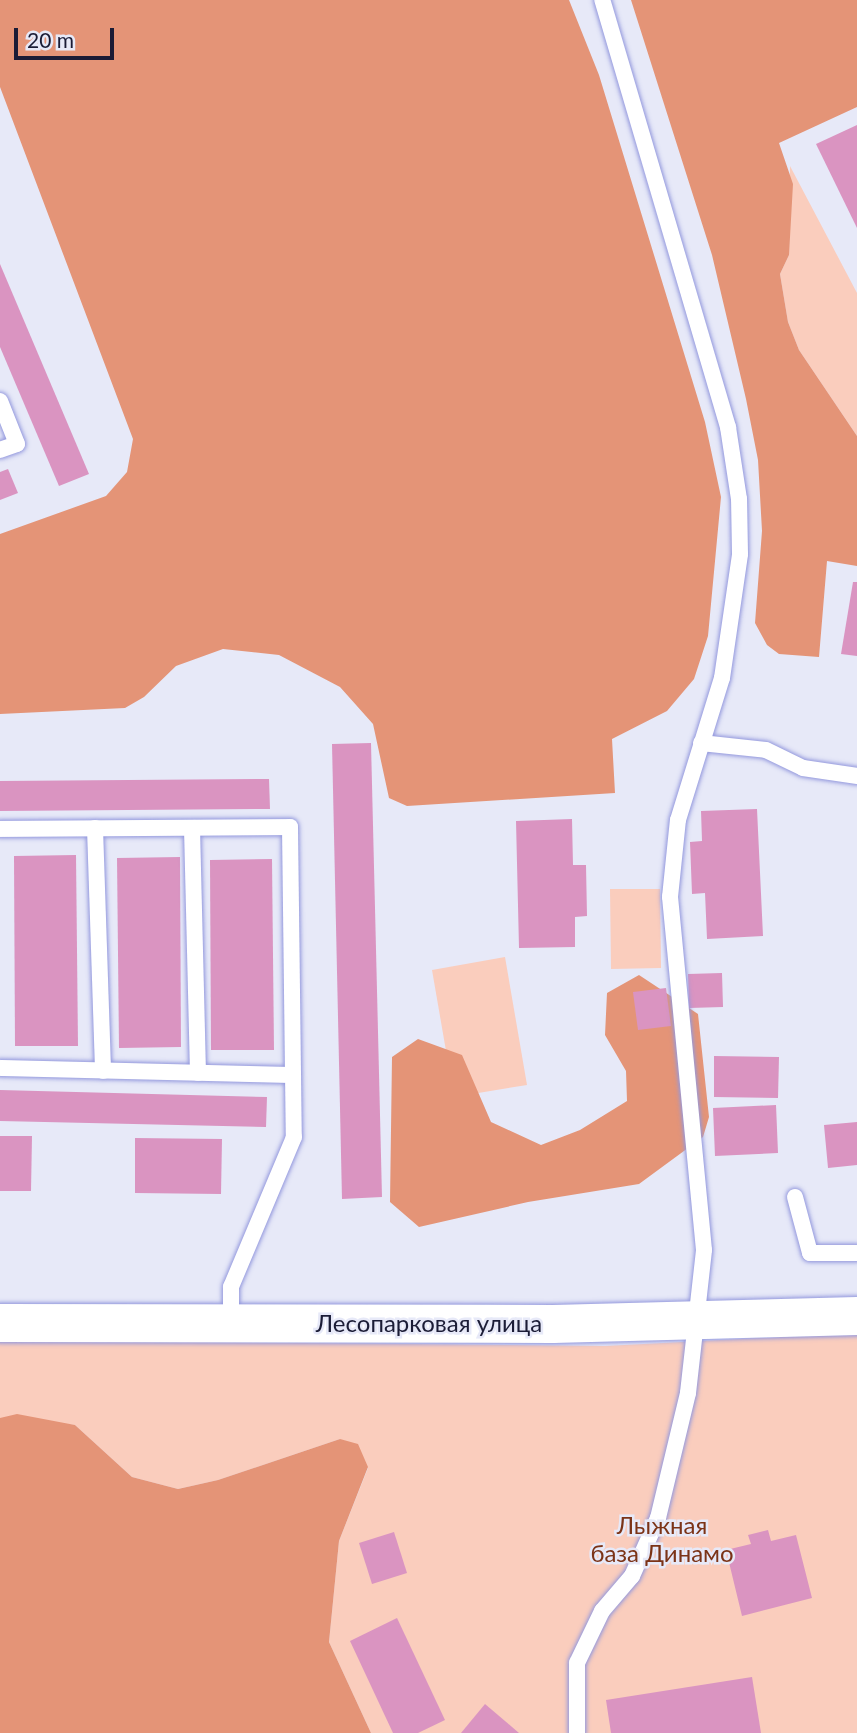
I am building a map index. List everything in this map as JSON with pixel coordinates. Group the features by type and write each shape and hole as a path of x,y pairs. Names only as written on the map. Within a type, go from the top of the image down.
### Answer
{"street":[{"name":"Лесопарковая улица","path":"0,1323 696,1323 857,1316"}],"lane":[{"path":"577,1733 577,1663 602,1611 632,1576 658,1518 679,1439 696,1323 704,1250 670,897 678,820 722,678 734,616 739,499 728,426 602,0"},
{"path":"0,401 17,444 0,450"},
{"path":"701,743 766,750 803,768 857,776"},
{"path":"0,829 290,827 294,1137 231,1287 231,1322"},
{"path":"95,828 103,1071"},
{"path":"192,828 198,1073"},
{"path":"0,1068 293,1074"},
{"path":"795,1197 810,1253 857,1253"}],"green space":[{"path":"790,166 857,293 857,436 799,350 788,322 780,274 789,255"},
{"path":"610,889 660,889 661,968 611,969"},
{"path":"505,957 527,1085 454,1097 432,970"},
{"name":"Лыжная база Динамо","path":"857,1333 857,1733 371,1733 329,1642 339,1541 368,1468 340,1439 218,1480 178,1489 132,1477 75,1425 0,1418 0,1340 605,1346"}],"shaded area":[{"path":"0,0 569,0 599,75 705,422 721,497 708,636 694,679 667,711 612,739 615,793 407,806 389,798 373,724 340,687 279,655 223,649 176,666 144,697 125,708 0,714 0,534 106,496 127,472 133,439 0,87"},
{"path":"631,0 857,0 857,107 779,143 793,184 789,255 780,274 788,322 799,350 857,436 857,566 827,561 819,657 779,654 767,645 755,623 762,531 758,460 746,399 712,255"},
{"path":"639,975 698,1014 709,1117 703,1137 639,1184 528,1202 419,1227 390,1202 392,1057 418,1039 462,1055 491,1122 541,1145 580,1130 627,1101 626,1071 605,1035 607,993"},
{"path":"17,1414 75,1425 132,1477 178,1489 218,1480 340,1439 358,1444 368,1467 339,1541 329,1642 371,1733 0,1733 0,1418"}],"building":[{"path":"857,125 857,228 816,144"},
{"path":"0,264 89,474 59,486 0,347"},
{"path":"8,469 18,493 0,500 0,472"},
{"path":"853,582 857,582 857,656 841,654"},
{"path":"371,743 382,1197 342,1199 332,744"},
{"path":"269,779 270,809 0,811 0,781"},
{"path":"757,809 763,936 707,939 705,893 692,894 690,842 702,841 701,811"},
{"path":"572,819 573,865 586,865 587,916 575,917 575,947 519,948 516,821"},
{"path":"76,855 78,1046 15,1046 14,856"},
{"path":"180,857 181,1047 119,1048 117,858"},
{"path":"272,859 274,1050 211,1050 210,860"},
{"path":"722,973 723,1007 689,1008 688,974"},
{"path":"666,988 671,1026 638,1030 633,992"},
{"path":"714,1056 779,1057 778,1098 714,1097"},
{"path":"0,1090 267,1097 266,1127 0,1121"},
{"path":"776,1105 778,1153 715,1156 713,1108"},
{"path":"857,1122 857,1165 828,1168 824,1125"},
{"path":"0,1136 32,1136 31,1191 0,1191"},
{"path":"135,1138 222,1139 221,1194 135,1193"},
{"path":"768,1530 771,1541 796,1535 812,1598 742,1616 726,1550 751,1544 748,1535"},
{"path":"394,1532 407,1573 372,1584 359,1543"},
{"path":"397,1618 445,1720 418,1733 393,1733 350,1641"},
{"path":"752,1677 761,1733 611,1733 606,1700"},
{"path":"485,1704 519,1733 461,1733"}]}
